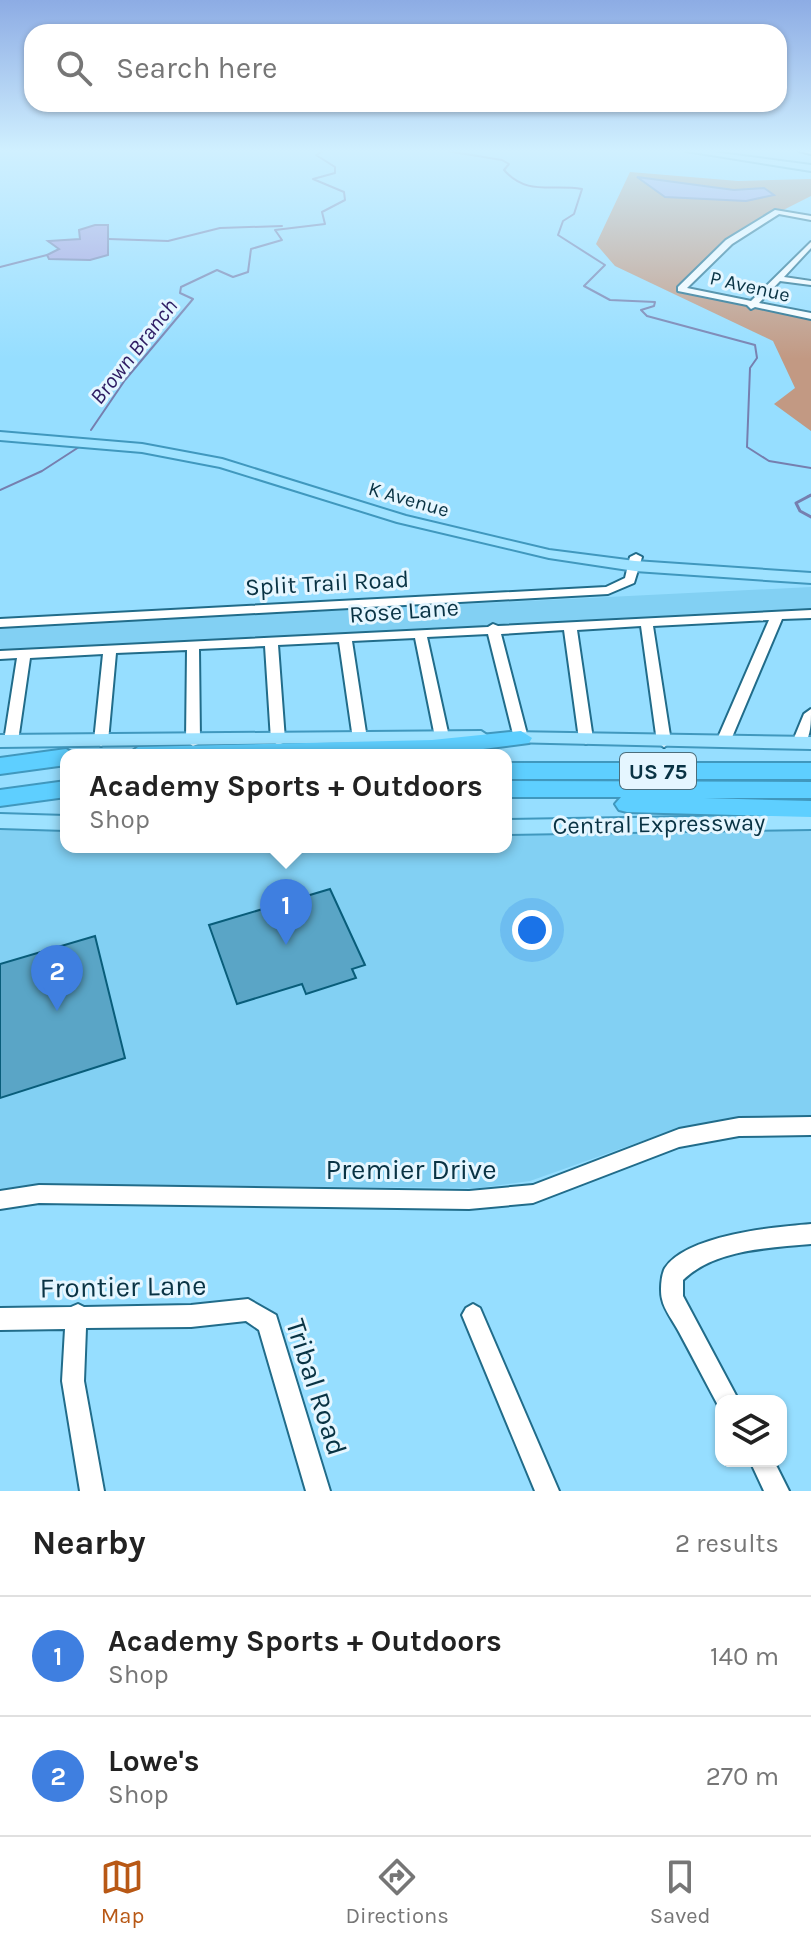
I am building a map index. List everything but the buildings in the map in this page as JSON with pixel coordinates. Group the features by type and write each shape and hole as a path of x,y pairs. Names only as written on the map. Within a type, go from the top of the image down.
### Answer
{"highway":[{"path":"390,749 432,748 521,738"},
{"path":"0,768 60,758"},
{"path":"0,768 60,769"},
{"name":"US 75","path":"512,771 811,771"},
{"path":"0,789 60,789"},
{"name":"Central Expressway","path":"512,789 811,790"},
{"path":"568,789 610,804 811,809"},
{"path":"0,798 60,790"}],"main road":[{"name":"K Avenue","path":"0,427 25,433 160,446 496,537 636,562 811,578"},
{"name":"K Avenue","path":"0,436 25,433"},
{"name":"K Avenue","path":"636,562 811,569"},
{"path":"5,741 442,737 805,743"},
{"path":"0,821 60,823"},
{"name":"Central Expressway","path":"512,827 811,822"}],"street":[{"name":"P Avenue","path":"766,221 729,242 681,289 751,306 811,316"},
{"path":"751,306 811,244"},
{"path":"777,278 811,283"},
{"name":"Split Trail Road","path":"0,623 608,590 626,584 636,562"},
{"name":"Rose Lane","path":"0,655 811,614"},
{"path":"723,742 777,616"},
{"path":"646,621 664,742"},
{"path":"570,625 586,739"},
{"path":"493,628 521,738"},
{"path":"420,632 442,737"},
{"path":"345,637 360,739"},
{"path":"271,641 278,740"},
{"path":"193,646 193,741"},
{"path":"101,741 110,650"},
{"path":"5,741 24,654"},
{"path":"805,743 811,714"},
{"name":"Premier Drive","path":"0,1200 39,1194 469,1200 533,1194 679,1138 739,1127 811,1126"},
{"path":"725,1395 672,1298 673,1275 684,1264 730,1245 811,1234"},
{"name":"Frontier Lane","path":"0,1319 78,1315 191,1316 248,1310"},
{"name":"Tribal Road","path":"248,1310 268,1323 318,1491"},
{"path":"78,1315 71,1344 71,1377 92,1491"},
{"path":"473,1315 547,1491"},
{"path":"764,1467 777,1491"}],"shaded area":[{"path":"607,221 762,221 734,235 682,289 811,312 811,431 774,404 795,388 773,341 615,266 596,244"},
{"path":"108,225 108,255 90,260 49,259 47,255 59,249 48,241 80,239 79,230"},
{"path":"811,587 811,610 0,656 0,627"},
{"path":"0,827 60,828 60,853 512,853 512,832 811,828 811,1116 764,1116 703,1124 662,1134 530,1181 478,1188 38,1184 0,1190"}],"waterway":[{"name":"Brown Branch","path":"91,430 125,380 193,299 180,293 181,287 217,270 233,277 248,272 251,249 282,240 275,230 325,224 324,221"},
{"path":"564,221 558,235 605,265 584,286 610,300 655,302 654,306 641,310 647,316 755,345 757,358 750,368 747,447 769,461 811,468"},
{"path":"109,239 168,241 220,228 282,226"},
{"path":"0,267 47,255"},
{"name":"Brown Branch","path":"0,490 42,471 79,447"},
{"path":"807,497 811,495 796,503 800,511 811,517"}],"place":[{"name":"Academy Sports + Outdoors","path":"286,945"},
{"name":"Lowe's","path":"57,1011"}]}
